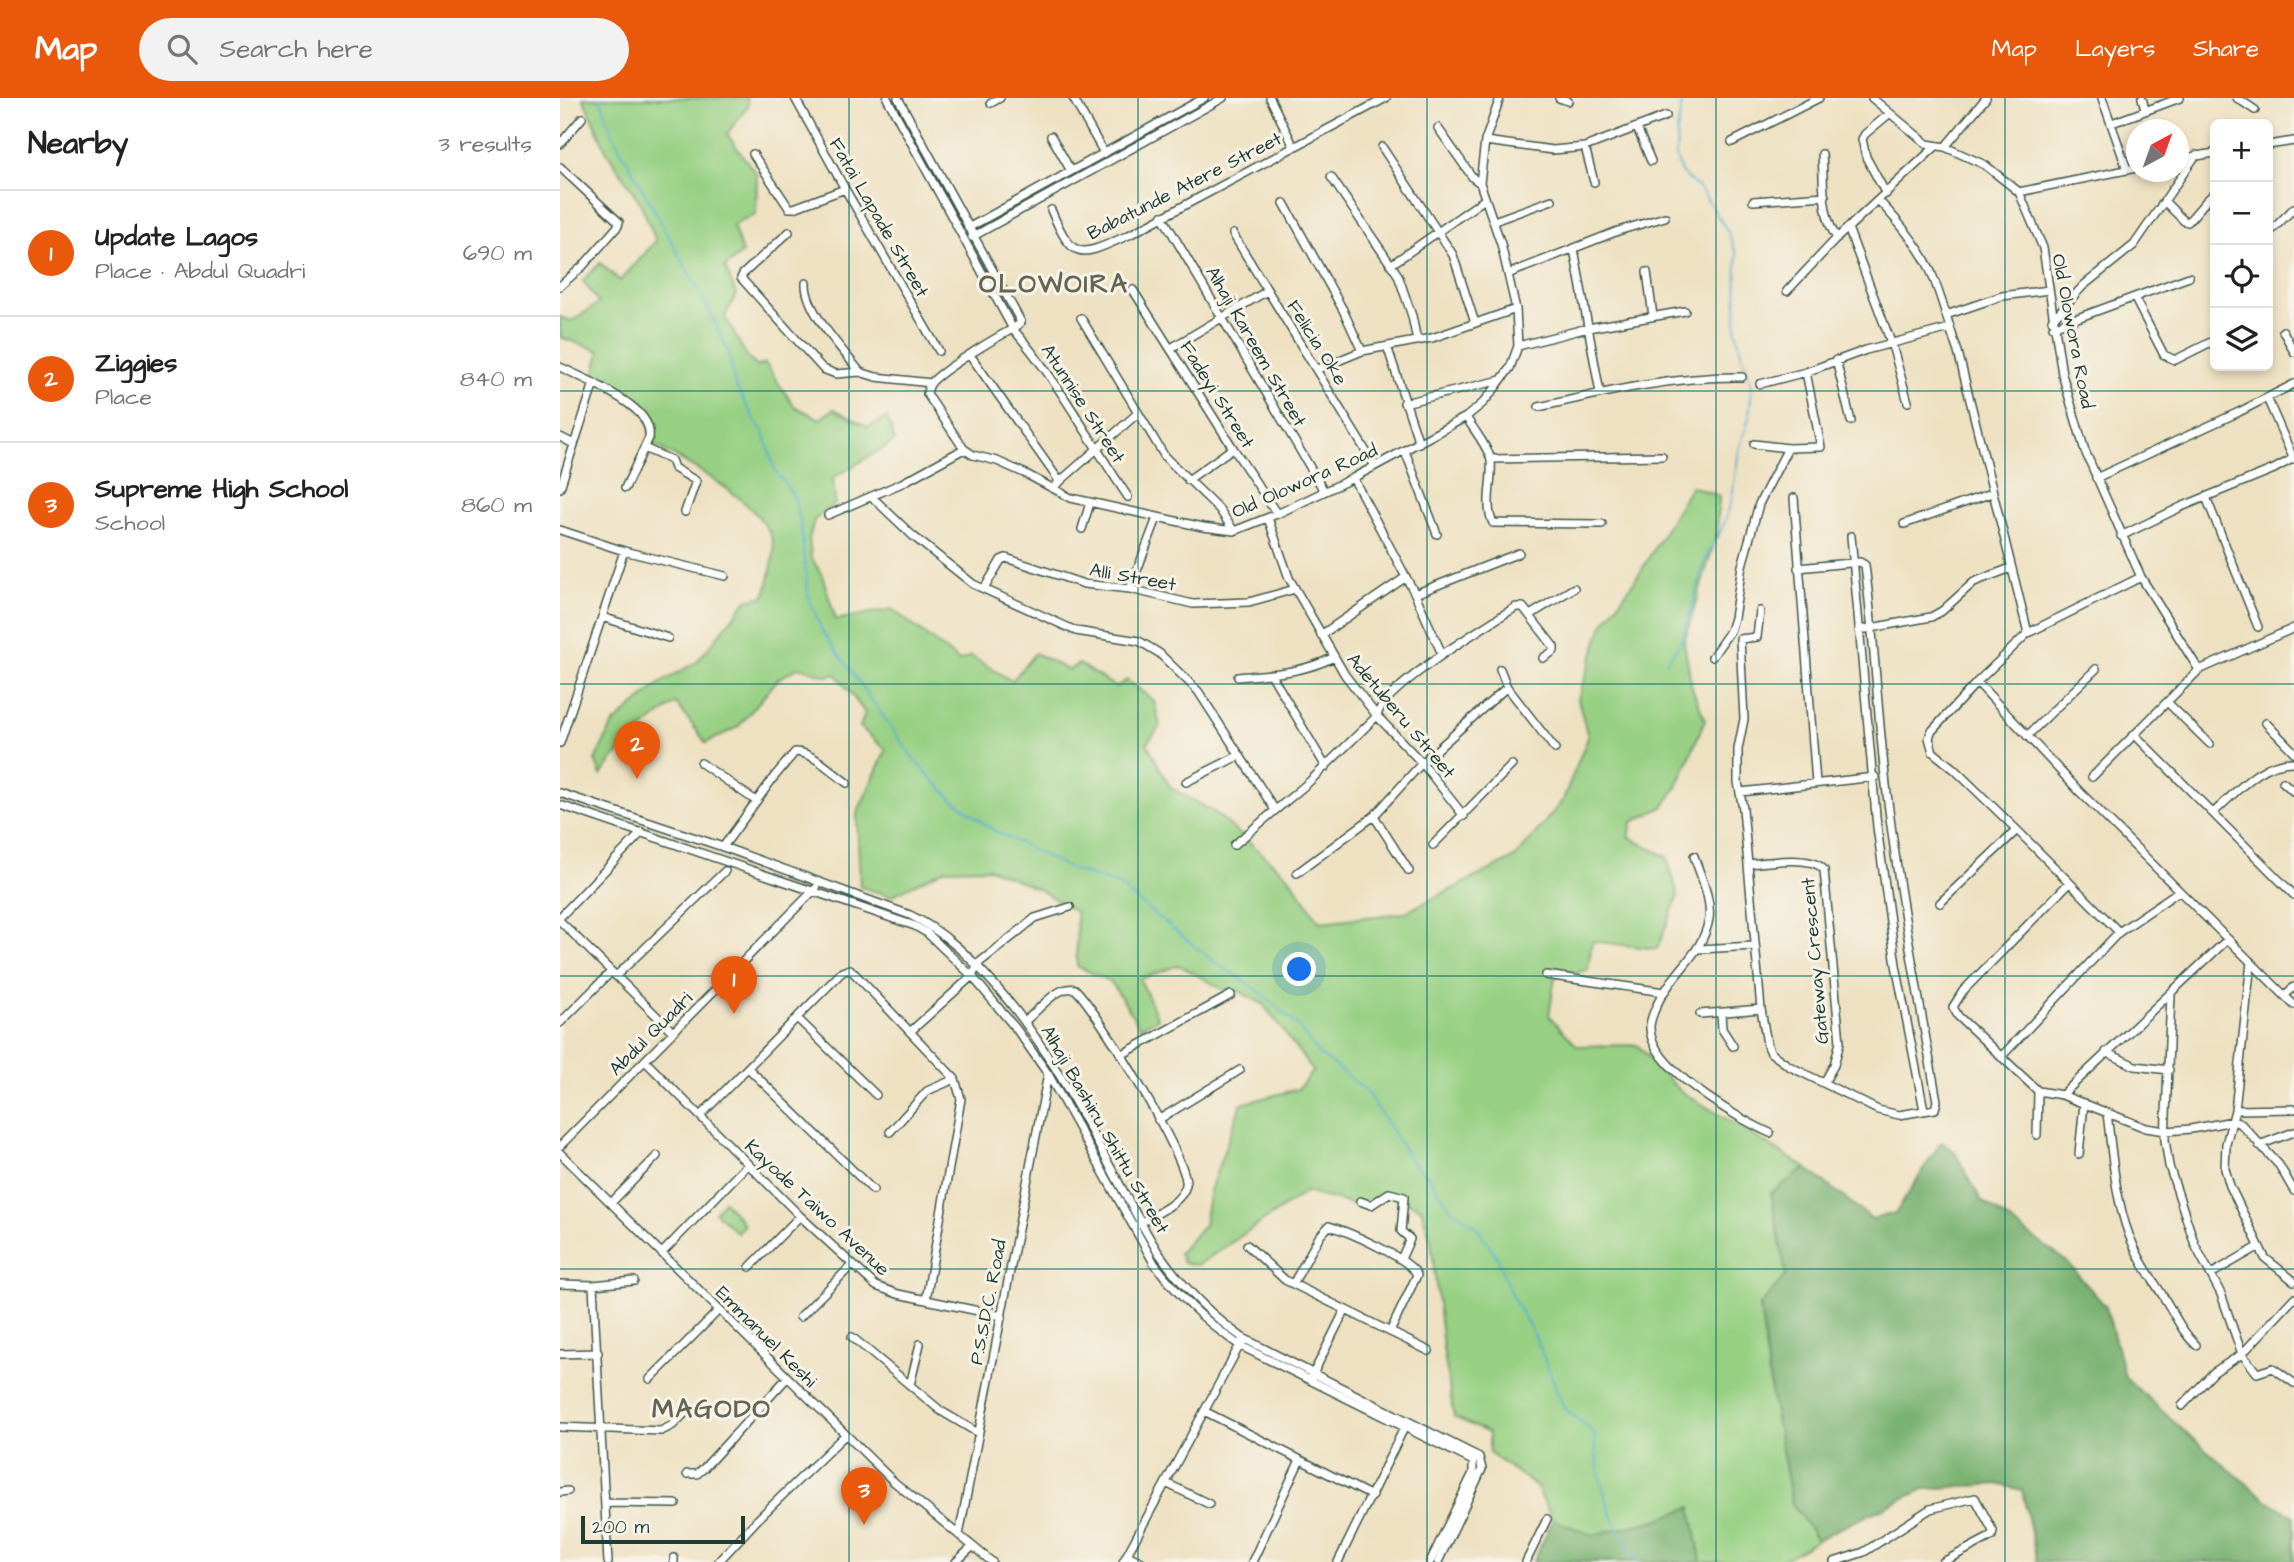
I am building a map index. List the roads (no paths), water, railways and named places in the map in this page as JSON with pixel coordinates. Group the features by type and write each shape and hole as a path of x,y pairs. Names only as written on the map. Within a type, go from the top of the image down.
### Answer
{"street":[{"name":"Fatai Lapade Street","path":"795,98 939,351"},
{"name":"Atunnise Street","path":"887,98 1013,329 1061,390 1096,450 1128,497"},
{"path":"828,515 872,497 964,449 927,394 931,383 1021,322 898,98"},
{"path":"990,103 1000,98"},
{"path":"1073,98 1104,153"},
{"path":"961,232 1204,98"},
{"path":"965,240 1223,98"},
{"path":"1270,98 1294,147"},
{"name":"Babatunde Atere Street","path":"1051,210 1064,239 1072,248 1082,253 1091,252 1129,235 1386,98"},
{"name":"Old Olowora Road","path":"964,449 1057,485 1071,498 1157,518 1234,531 1353,478 1466,417 1483,403 1501,380 1516,358 1518,346 1516,309 1508,274 1494,221 1480,183 1485,141 1500,98"},
{"path":"1559,98 1568,101"},
{"path":"1732,142 1819,98"},
{"path":"1787,291 1837,238 1935,147 1927,144 1872,98"},
{"path":"1945,147 1986,98"},
{"path":"2102,98 2126,166"},
{"path":"2142,98 2145,110"},
{"path":"2112,123 2180,98"},
{"path":"2236,98 2255,110"},
{"path":"1886,194 1866,157 1862,139 1889,114"},
{"path":"1485,141 1553,150 1585,147 1666,116"},
{"path":"560,144 582,118"},
{"path":"1438,128 1473,178 1480,183"},
{"path":"1637,128 1651,161"},
{"path":"1051,136 1071,171"},
{"path":"2273,144 2294,141"},
{"path":"1382,147 1453,255 1475,323"},
{"path":"1585,147 1594,182"},
{"name":"Old Olowora Road","path":"1935,147 1945,147 1985,165 2019,192 2043,248 2053,324 2076,425 2096,478 2141,577 2199,670"},
{"path":"753,154 789,208 845,189"},
{"path":"1822,154 1831,230 1837,238"},
{"path":"2189,157 2210,154"},
{"path":"2053,324 2089,281 2134,245 2196,155"},
{"path":"560,167 618,222 618,226 583,266 560,286"},
{"path":"2019,192 2126,169"},
{"path":"1331,177 1392,264 1404,288 1417,341"},
{"path":"1753,201 1825,196"},
{"path":"2165,202 2188,222 2210,198"},
{"path":"1392,264 1485,199"},
{"path":"1494,221 1552,200"},
{"path":"1879,201 1926,262 1946,315 1958,352 2028,633"},
{"path":"1284,203 1343,310 1362,351"},
{"path":"2273,229 2294,208"},
{"name":"Alhaji Kareem Street","path":"1162,216 1324,491"},
{"path":"1508,274 1639,224 1665,218"},
{"path":"1848,228 1892,345 1908,402"},
{"path":"789,232 741,278 823,369 836,374 860,372 876,377 931,383"},
{"name":"Felicia Oke","path":"1233,234 1375,466"},
{"path":"1574,249 1600,393"},
{"path":"1647,272 1653,316"},
{"path":"2053,324 2135,299 2189,277"},
{"path":"806,283 812,307 860,372"},
{"name":"Fadeyi Street","path":"1133,290 1277,514"},
{"path":"1946,315 2003,296 2049,290"},
{"path":"1171,348 1267,291"},
{"path":"2135,299 2164,355 2171,360 2210,342"},
{"path":"1318,369 1362,351 1417,341 1516,309"},
{"path":"1518,346 1588,328 1685,311"},
{"path":"1081,318 1165,457 1219,509 1234,531"},
{"path":"1760,384 1950,328"},
{"path":"2283,331 2294,352"},
{"path":"1387,346 1419,443"},
{"path":"970,355 1057,485 1138,413"},
{"path":"1836,360 1851,421"},
{"path":"560,367 594,383 634,409 646,421 650,429 625,488"},
{"path":"1754,444 1818,449 1822,445 1807,372"},
{"path":"1539,407 1600,393 1710,377 1742,377"},
{"path":"1404,403 1501,380"},
{"path":"560,488 594,383"},
{"path":"2096,478 2294,384"},
{"path":"2122,536 2294,458 2267,398"},
{"path":"1466,417 1491,459 1490,495 1493,523 1602,524"},
{"path":"560,437 575,444"},
{"path":"644,447 671,460 674,468 696,481 685,512"},
{"path":"1188,480 1233,448"},
{"path":"1712,657 1730,631 1734,618 1742,566 1759,504 1788,448"},
{"path":"1405,451 1437,534"},
{"path":"1491,459 1662,456"},
{"path":"1353,478 1415,594 1443,654"},
{"path":"1904,524 1992,493"},
{"path":"872,497 963,578 1076,631 1139,641 1159,653 1198,691 1275,810"},
{"path":"2206,497 2258,627"},
{"path":"1794,498 1816,783"},
{"path":"1082,529 1090,503"},
{"path":"1130,589 1157,518"},
{"name":"Adetuberu Street","path":"1268,518 1295,589 1334,657 1377,716 1422,763 1464,816"},
{"path":"560,530 624,551 724,576"},
{"path":"1851,536 1877,827 1896,965 1924,1110"},
{"path":"560,743 624,551"},
{"path":"1415,594 1519,553"},
{"name":"Alli Street","path":"984,589 1001,560 1006,558 1084,584 1130,589 1193,604 1216,605 1265,599 1295,589"},
{"path":"1760,611 1756,637 1743,638 1740,642 1744,719 1737,768 1760,1009 1767,1044 1771,1053 1788,1066 1878,1110 1891,1115 1931,1111 1937,1107 1884,775 1873,628 1865,565 1853,562 1798,568"},
{"path":"1860,630 1931,617 1942,611 1974,582 2011,568"},
{"path":"2119,932 1954,769 1933,752 1930,746 1931,733 1977,682 2028,633 2141,577"},
{"path":"1321,635 1406,578"},
{"path":"1530,615 1574,588"},
{"path":"1234,845 1326,767 1377,716 1378,709 1385,701 1443,654 1518,606 1523,607 1554,647 1554,650 1543,658"},
{"path":"602,617 668,638"},
{"path":"2092,777 2199,670 2294,628"},
{"path":"1238,677 1303,670 1334,657"},
{"path":"1500,668 1507,687 1555,749"},
{"path":"2027,736 2096,669"},
{"path":"1271,674 1326,767"},
{"path":"1977,682 2179,891 2294,1005"},
{"path":"1297,873 1374,816 1422,763 1507,687"},
{"path":"2167,702 2210,744"},
{"path":"560,709 570,713"},
{"path":"2266,723 2294,752"},
{"path":"2135,735 2294,895"},
{"path":"723,847 795,752 802,752 847,783"},
{"path":"1186,782 1240,755"},
{"path":"2213,813 2264,769 2284,761 2294,762"},
{"path":"701,763 756,802"},
{"path":"1433,845 1511,765"},
{"path":"1741,792 1884,775"},
{"path":"2283,782 2294,792"},
{"name":"Alhaji Bashiru Shittu Street","path":"560,793 723,847 911,915 929,924 978,965 1025,1021 1055,1067 1137,1224 1154,1263 1174,1290 1206,1321 1241,1341 1477,1462"},
{"name":"Alhaji Bashiru Shittu Street","path":"560,805 915,926 927,933 972,976 1017,1030 1048,1074 1137,1224"},
{"path":"1374,816 1409,871"},
{"path":"1940,903 2017,830"},
{"path":"642,832 560,919 673,1032"},
{"path":"1694,856 1709,904 1709,917 1699,949 1664,992 1650,1023 1655,1043 1662,1058 1676,1072 1699,1090 1770,1133"},
{"name":"Gateway Crescent","path":"1748,864 1810,860 1821,865 1824,870 1840,1042 1834,1065 1824,1083"},
{"path":"560,1023 725,871"},
{"name":"Abdul Quadri","path":"560,1146 821,883"},
{"path":"2069,883 1955,1001 1953,1007 1958,1016 2038,1091 2062,1095 2135,1125 2166,1131 2233,1121 2246,1127 2279,1165 2294,1190"},
{"path":"2001,1057 2119,932 2179,891"},
{"path":"911,1031 972,976 978,965 1035,918 1070,907"},
{"path":"2062,1095 2228,939"},
{"path":"1699,949 1754,946"},
{"path":"2251,961 2235,1110 2225,1144 2225,1169 2258,1247 2269,1262 2294,1281"},
{"path":"1896,965 1912,963"},
{"path":"700,1116 842,972 850,970 955,1079 961,1099 926,1300"},
{"path":"1546,975 1664,992"},
{"path":"2286,995 2294,987"},
{"path":"1025,1021 1059,992 1071,988 1080,994 1121,1055 1158,1120 1180,1162 1186,1185 1177,1199 1137,1224"},
{"path":"2171,994 2166,1151 2172,1178 2195,1245 2211,1274 2242,1354 2257,1373 2273,1368 2294,1383"},
{"path":"1121,1055 1231,995"},
{"path":"560,1009 567,1015"},
{"path":"1700,1014 1760,1009"},
{"path":"1721,1013 1723,1029 1733,1046"},
{"path":"797,1018 876,1095"},
{"path":"2106,1052 2135,1066 2169,1070"},
{"name":"Kayode Taiwo Avenue","path":"645,1062 800,1216 876,1286 887,1291 1002,1316"},
{"path":"1048,1074 1055,1067"},
{"path":"748,1068 873,1190"},
{"path":"1158,1120 1240,1070"},
{"name":"P.S.S.D.C. Road","path":"958,1535 1048,1074"},
{"path":"890,1132 922,1094 955,1079"},
{"path":"2037,1135 2038,1091"},
{"path":"2079,1154 2084,1103"},
{"path":"2235,1110 2294,1109"},
{"path":"2107,1113 2114,1166 2129,1234 2151,1280 2182,1331 2196,1345"},
{"path":"2259,1145 2294,1132"},
{"name":"Emmanuel Keshi","path":"560,1153 893,1481 992,1562"},
{"path":"611,1203 657,1156"},
{"path":"662,1253 748,1164"},
{"path":"1360,1201 1371,1205 1389,1194 1404,1197 1401,1231 1410,1239 1401,1259"},
{"path":"750,1267 800,1216"},
{"path":"1293,1284 1319,1237 1329,1226 1401,1259 1412,1267 1417,1275 1390,1332"},
{"path":"1247,1245 1293,1284 1429,1351"},
{"path":"2211,1274 2258,1247"},
{"path":"800,1317 852,1265"},
{"path":"560,1284 593,1285 634,1281"},
{"path":"593,1285 608,1562"},
{"path":"2182,1406 2214,1372 2242,1354 2294,1298"},
{"path":"650,1379 719,1310"},
{"path":"1312,1377 1345,1310"},
{"path":"852,1337 942,1411 978,1433"},
{"path":"1142,1562 1125,1558 1241,1341"},
{"path":"910,1385 920,1344"},
{"path":"560,1354 598,1353"},
{"path":"687,1474 697,1474 704,1468 787,1378"},
{"path":"560,1427 661,1431 674,1425 689,1409"},
{"path":"1203,1411 1372,1496"},
{"path":"1338,1562 1406,1424"},
{"path":"718,1562 757,1520 845,1435"},
{"path":"1252,1562 1300,1460"},
{"path":"1438,1562 1480,1473 1477,1462"},
{"path":"1430,1562 1477,1462"},
{"path":"1166,1483 1209,1504"},
{"path":"1834,1562 1864,1552 1930,1509 1975,1498 1993,1531 1992,1536 1943,1562"},
{"path":"606,1503 676,1504"},
{"path":"1526,1562 1547,1519"},
{"path":"956,1562 972,1547"}],"waterway":[{"path":"600,98 616,141 707,306 729,353 734,383 764,432 774,468 794,497 801,526 808,595 822,631 916,762 952,799 993,830 1073,870 1117,884 1212,960 1259,991 1296,1024 1320,1056 1366,1091 1414,1165 1428,1176 1452,1210 1476,1226 1497,1257 1511,1295 1536,1338 1564,1408 1594,1433 1598,1467 1607,1501 1620,1533 1639,1562"},
{"path":"1667,661 1681,642 1705,561 1723,526 1731,503 1739,450 1749,418 1752,386 1736,330 1737,255 1728,232 1701,190 1681,173 1676,156 1683,98"}],"place":[{"name":"Ziggies","path":"637,779"},
{"name":"Update Lagos","path":"734,1014"},
{"name":"Supreme High School","path":"864,1525"}],"district":[{"name":"OLOWOIRA","path":"1054,283"},
{"name":"MAGODO","path":"712,1408"}]}
